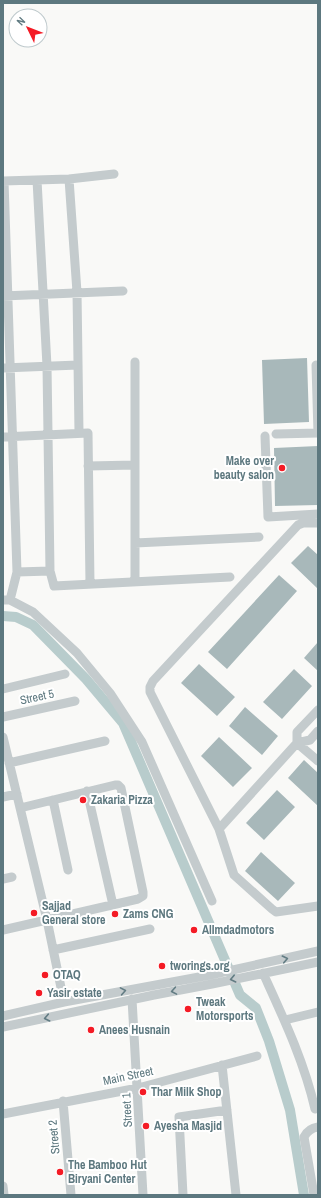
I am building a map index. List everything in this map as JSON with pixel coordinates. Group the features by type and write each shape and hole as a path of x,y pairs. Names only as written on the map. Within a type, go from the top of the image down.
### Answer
{"street":[{"path":"114,174 69,179 3,181 8,437 17,572 6,600 33,612 77,653 110,693 142,742 212,901"},
{"path":"69,179 77,292 79,433"},
{"path":"37,180 46,366 50,571 54,586 230,577"},
{"path":"5,296 123,291"},
{"path":"134,362 135,582"},
{"path":"7,368 78,365"},
{"path":"276,434 318,433 316,366"},
{"path":"8,437 88,433 90,584"},
{"path":"265,436 268,517 318,514"},
{"path":"88,466 135,465"},
{"path":"316,525 302,523 298,525 153,681 150,687 150,692 219,829 234,875 276,912 318,906"},
{"path":"135,543 259,537"},
{"path":"17,572 50,571"},
{"path":"3,689 64,674"},
{"name":"Street 5","path":"3,716 75,701"},
{"path":"318,710 297,732 297,743 318,761"},
{"path":"219,829 297,743 310,740 318,731"},
{"path":"3,737 47,920 64,1002"},
{"path":"9,763 104,741"},
{"path":"3,930 141,898 144,892 121,788 118,785 87,791 20,808"},
{"path":"87,791 113,905"},
{"path":"3,797 17,794"},
{"path":"53,800 68,870"},
{"path":"53,950 150,929"},
{"path":"3,1027 132,999 212,984 318,952"},
{"path":"3,1016 64,1002 210,975 256,971 318,962"},
{"path":"256,971 285,1020 309,1084 315,1109"},
{"name":"Street 1","path":"132,999 143,1195"},
{"path":"76,1000 79,1011"},
{"path":"285,1020 317,1014"},
{"name":"Main Street","path":"3,1114 63,1101 138,1088 257,1056"},
{"path":"222,1065 236,1195"},
{"name":"Street 2","path":"63,1101 71,1195"},
{"path":"183,1195 179,1117 227,1110"},
{"path":"314,1195 304,1137 307,1132 318,1127"},
{"path":"3,1186 4,1195"}],"building":[{"path":"307,358 309,422 264,424 262,360"},
{"path":"318,446 318,505 275,506 274,448"},
{"path":"308,546 318,555 318,589 291,563"},
{"path":"279,575 297,591 227,669 208,652"},
{"path":"318,642 318,671 304,658"},
{"path":"199,664 235,697 217,716 181,683"},
{"path":"294,669 312,686 282,719 263,702"},
{"path":"245,707 278,736 262,755 229,726"},
{"path":"219,737 252,768 233,787 201,756"},
{"path":"304,760 318,773 318,806 288,778"},
{"path":"277,790 295,807 264,840 246,823"},
{"path":"261,852 295,883 278,901 245,871"}],"waterway":[{"path":"3,616 16,617 33,625 86,679 123,723 240,995 256,1008 269,1041 290,1110 304,1195"}],"place":[{"name":"Make over beauty salon","path":"282,468"},
{"name":"Zakaria Pizza","path":"83,800"},
{"name":"Sajjad General store","path":"34,913"},
{"name":"Zams CNG","path":"115,914"},
{"name":"AlImdadmotors","path":"194,930"},
{"name":"tworings.org","path":"162,966"},
{"name":"OTAQ","path":"45,975"},
{"name":"Yasir estate","path":"39,993"},
{"name":"Tweak Motorsports","path":"188,1009"},
{"name":"Anees Husnain","path":"91,1030"},
{"name":"Thar Milk Shop","path":"143,1092"},
{"name":"Ayesha Masjid","path":"146,1126"},
{"name":"The Bamboo Hut Biryani Center","path":"60,1172"}]}
